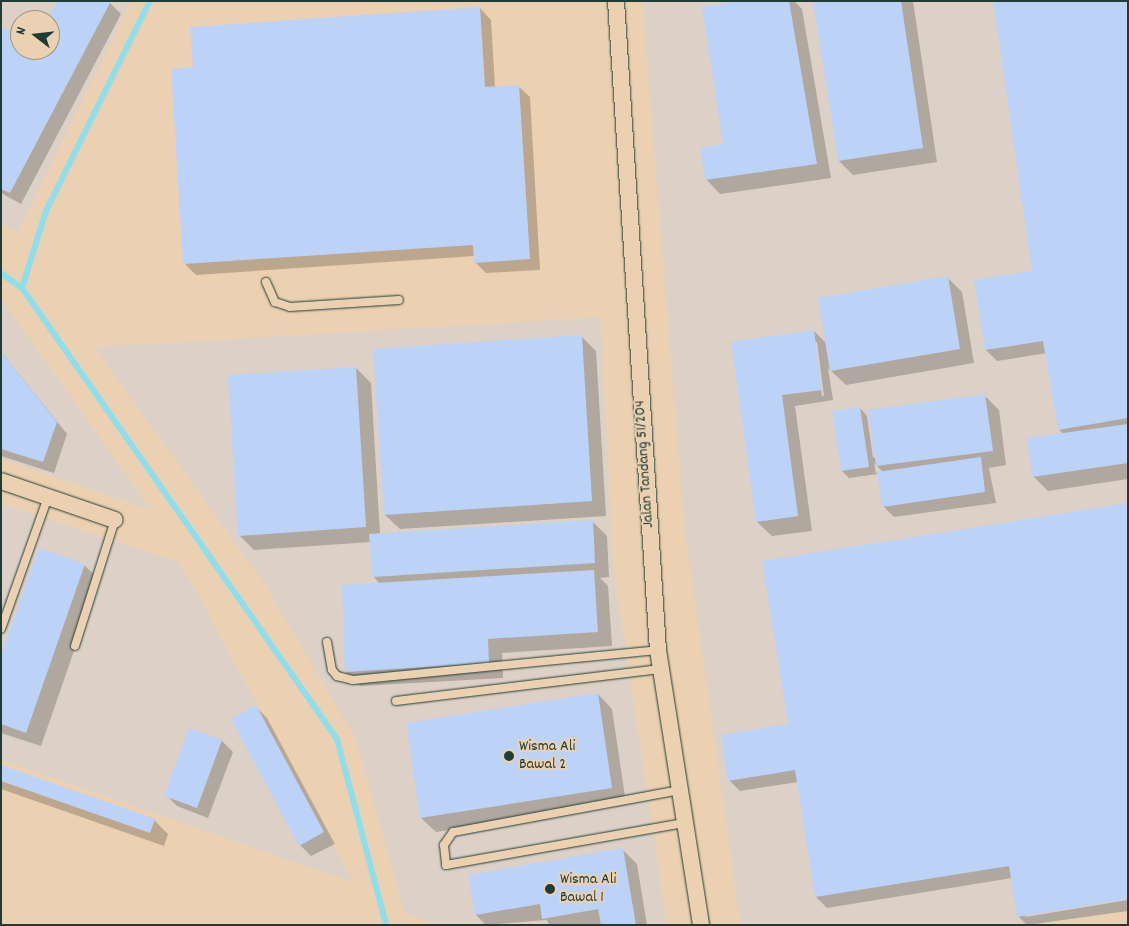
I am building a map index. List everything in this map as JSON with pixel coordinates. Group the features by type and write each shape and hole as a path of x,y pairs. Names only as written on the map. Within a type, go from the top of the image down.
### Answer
{"street":[{"name":"Jalan Tandang 51/204","path":"616,1 658,650 701,925"},
{"path":"1,481 115,520"}],"lane":[{"path":"266,282 275,302 290,308 399,300"},
{"path":"1,629 48,497"},
{"path":"74,646 115,520"},
{"path":"326,642 332,670 337,676 353,680 658,650"},
{"path":"396,701 662,669"},
{"path":"680,790 453,832 444,845 446,865 685,822"}],"shaded area":[{"path":"1,1 131,1 18,233 1,224"},
{"path":"642,1 1128,1 1128,910 1030,925 740,925 684,526"},
{"path":"1,298 151,510 1,459"},
{"path":"601,317 613,565 667,925 438,925 404,913 356,740 265,585 94,347"},
{"path":"1,504 180,562 354,883 1,760"}],"building":[{"path":"57,1 111,1 10,193 1,189 1,27 10,32 10,60 60,60 60,10 52,10"},
{"path":"740,1 789,1 817,164 705,180 700,148 723,144 702,7"},
{"path":"813,1 901,1 923,148 838,161"},
{"path":"993,1 1128,1 1128,418 1058,430 1043,341 985,350 974,280 1032,271"},
{"path":"480,7 485,87 519,85 530,259 474,263 473,245 183,264 171,69 193,67 190,27"},
{"path":"948,276 960,349 830,371 818,298"},
{"path":"814,330 822,390 782,395 798,516 756,522 731,342"},
{"path":"582,335 592,501 384,515 373,349"},
{"path":"1,352 57,422 43,462 1,449"},
{"path":"356,367 366,527 238,536 228,375"},
{"path":"985,394 993,451 876,466 868,410"},
{"path":"860,407 869,467 841,471 832,411"},
{"path":"1128,424 1128,463 1032,477 1027,438"},
{"path":"981,457 985,492 882,507 877,472"},
{"path":"1128,503 1128,899 1017,917 1009,866 815,897 795,770 728,781 721,735 788,724 762,561"},
{"path":"593,520 595,563 372,577 369,534"},
{"path":"39,548 85,564 26,733 1,724 1,655"},
{"path":"594,570 598,632 488,639 489,663 345,672 342,585"},
{"name":"Wisma Ali Bawal 2","path":"598,693 612,788 420,818 406,723"},
{"path":"256,705 324,832 299,846 231,719"},
{"path":"189,728 222,740 197,808 164,796"},
{"path":"1,765 155,819 150,833 1,781"},
{"name":"Wisma Ali Bawal 1","path":"623,848 636,925 601,925 598,909 542,919 540,904 475,915 468,875"}],"waterway":[{"path":"22,288 46,211 150,1"},
{"path":"1,273 22,288 337,739 386,925"}],"place":[{"name":"Wisma Ali Bawal 2","path":"509,756"},
{"name":"Wisma Ali Bawal 1","path":"550,889"}]}
